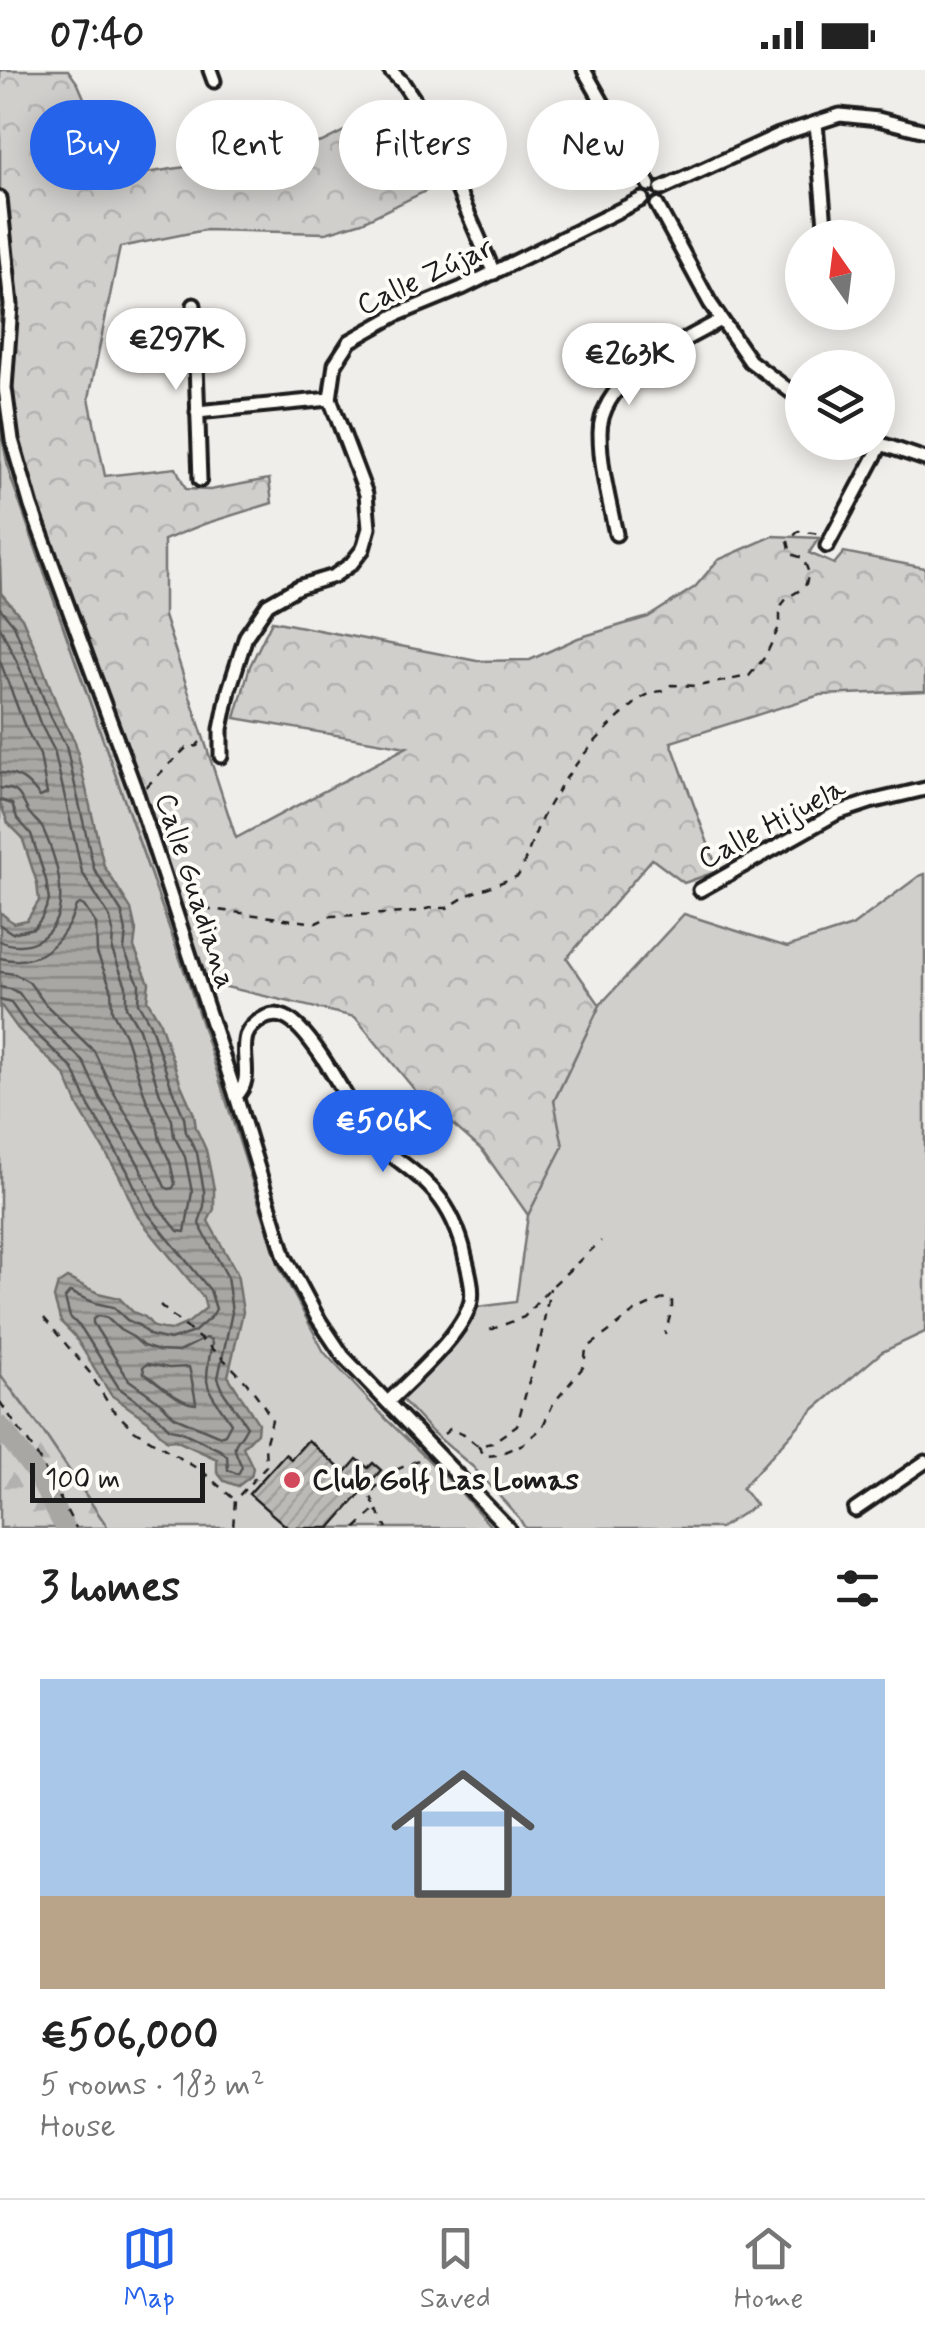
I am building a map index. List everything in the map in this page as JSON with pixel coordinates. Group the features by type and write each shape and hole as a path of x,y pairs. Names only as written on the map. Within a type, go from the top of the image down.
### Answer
{"street":[{"path":"390,70 426,119 494,272"},
{"path":"584,70 602,100"},
{"path":"659,185 779,135 840,115 878,118 925,131"},
{"path":"816,123 824,220"},
{"path":"647,190 642,192 642,199 650,206 662,200 657,190"},
{"name":"Calle Guadiana","path":"0,198 11,305 5,388 12,440 31,506 137,794 286,1257 343,1356 508,1528"},
{"name":"Calle Zújar","path":"330,399 335,364 350,341 396,315 462,288 642,199"},
{"path":"658,205 721,320 750,361 785,387"},
{"path":"194,305 200,480"},
{"path":"616,534 603,468 600,428 613,394 641,365 721,320"},
{"path":"197,412 330,399 366,494 369,528 363,549 351,564 334,576 298,587 268,604 246,636 229,690 221,756"},
{"path":"895,449 925,459"},
{"path":"829,541 870,460"},
{"name":"Calle Hijuela","path":"700,890 837,813 925,789"},
{"path":"236,1096 246,1078 248,1030 271,1015 283,1016 312,1042 366,1132 432,1189 459,1233 471,1300 447,1342 388,1402"},
{"path":"855,1510 925,1462"}],"path":[{"path":"172,904 316,924 332,916 447,908 468,895 518,876 566,776 602,732 642,697 664,691 671,684 698,686 749,676 765,658 780,625 780,607 805,587 809,573 803,558 791,554 788,540 799,531 829,541"},
{"path":"137,794 186,748 221,736"},
{"path":"490,1330 524,1317 602,1241"},
{"path":"478,1446 492,1443 518,1425 550,1288"},
{"path":"444,1434 450,1429 464,1435 486,1456 522,1444 542,1428 554,1404 584,1366 586,1348 636,1311 665,1298 672,1300 672,1309 664,1334"},
{"path":"160,1305 244,1377 272,1420 265,1445 266,1466 234,1500 234,1528"},
{"path":"44,1318 90,1373 111,1408 134,1430 202,1472 234,1500"},
{"path":"0,1402 35,1452 76,1528"},
{"path":"388,1528 370,1494 389,1473 423,1458"},
{"path":"356,1528 376,1509"}],"green space":[{"path":"0,70 68,70 85,100 30,100 30,190 156,190 156,171 176,168 176,190 319,190 319,143 339,134 339,190 428,190 362,222 326,233 205,230 120,247 89,398 105,476 176,468 186,489 210,490 269,479 272,503 164,540 164,616 236,838 407,747 235,718 250,666 272,621 477,661 530,660 578,638 648,617 695,587 718,560 773,536 819,538 809,553 834,564 844,552 925,568 925,691 820,695 671,742 718,871 684,883 652,859 567,958 600,1005 554,1101 563,1146 528,1215 483,1151 418,1094 355,1017 187,978 10,475 0,427"},
{"path":"0,427 10,475 187,978 279,1266 324,1352 492,1528 108,1528 0,1374"},
{"path":"925,874 925,1332 882,1352 812,1411 742,1488 756,1505 720,1528 525,1528 473,1467 432,1432 397,1394 450,1345 478,1307 516,1302 528,1215 562,1146 554,1101 600,1005 684,914 787,947 852,926"},
{"path":"0,1375 42,1430 108,1528 0,1528"}],"water":[{"path":"0,566 1,593 22,618 75,742 104,866 131,909 136,931 134,947 149,983 147,1000 159,1020 206,1150 214,1189 214,1209 208,1221 237,1273 243,1312 228,1376 258,1423 257,1433 243,1447 253,1468 251,1476 238,1486 224,1481 217,1472 217,1459 175,1440 167,1441 148,1421 111,1395 74,1335 61,1322 54,1298 58,1284 67,1278 119,1298 154,1327 172,1330 206,1308 203,1297 138,1217 65,1075 18,1029 0,1004 0,912 13,923 27,920 39,901 22,837 8,823 0,803"}],"building":[{"name":"Club Golf Las Lomas","path":"308,1440 345,1473 357,1459 368,1468 373,1463 381,1470 330,1528 288,1528 249,1494 285,1454 291,1459"}],"waterway":[{"path":"0,1426 37,1475 65,1528"}],"place":[{"name":"Club Golf Las Lomas","path":"292,1480"}]}
